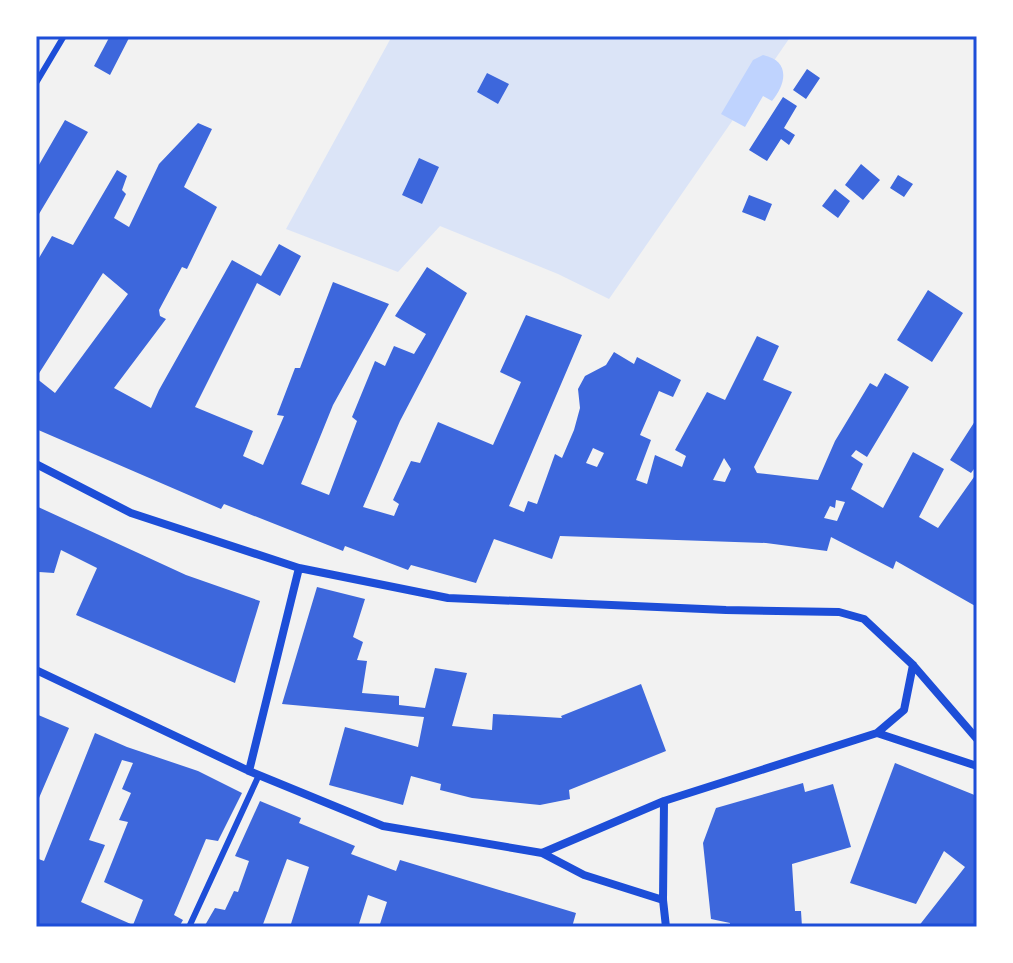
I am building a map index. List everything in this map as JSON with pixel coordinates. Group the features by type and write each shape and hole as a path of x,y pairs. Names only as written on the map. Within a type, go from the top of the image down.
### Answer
{"street":[{"path":"36,464 131,513 299,568 448,598 839,612 864,619 913,665 977,739"},
{"path":"249,771 299,568"},
{"path":"542,853 664,801 877,733 904,710 913,665"},
{"path":"36,670 249,771 383,826 542,853 584,875 663,900"},
{"path":"877,733 977,766"},
{"path":"664,801 663,900 666,927"}],"lane":[{"path":"36,83 64,36"},
{"path":"189,927 259,775"}],"shaded area":[{"path":"392,36 791,36 609,299 558,274 440,226 398,272 286,229"}],"water":[{"path":"763,55 778,62 783,81 772,101 763,96 745,127 721,114 753,60"}],"building":[{"path":"110,36 129,38 110,75 94,66"},
{"path":"807,69 820,78 806,99 793,90"},
{"path":"487,73 509,84 498,104 477,92"},
{"path":"783,97 797,106 784,128 795,135 789,145 781,139 767,161 749,150"},
{"path":"65,120 88,132 36,219 36,170"},
{"path":"198,123 212,129 184,187 217,207 187,269 182,267 159,310 160,316 166,319 114,388 151,408 232,260 261,276 279,244 301,256 280,296 257,283 195,407 253,431 243,456 263,465 284,416 277,415 295,368 300,368 333,282 389,304 333,405 301,484 329,495 357,421 352,417 375,361 385,366 394,346 414,354 426,334 395,316 427,267 467,293 400,421 363,507 394,516 399,504 393,500 411,461 420,463 438,422 493,445 521,382 500,372 526,315 582,335 509,506 524,512 528,501 537,504 555,454 562,458 574,430 580,408 578,389 585,376 606,365 614,352 634,364 637,357 681,380 673,397 659,391 640,435 651,440 636,480 647,484 655,455 682,467 686,456 675,450 707,392 725,400 757,336 779,346 763,380 792,392 754,467 757,473 818,480 835,441 870,383 877,387 885,373 909,387 867,457 856,450 851,456 863,464 851,489 883,508 913,452 944,469 919,517 938,528 974,477 977,478 977,607 896,561 893,569 831,537 827,551 766,543 560,536 552,559 494,539 476,583 411,565 408,570 345,546 343,551 224,504 221,509 36,429 36,378 36,263 52,236 73,245 117,170 127,176 122,190 126,194 114,218 129,227 159,164","holes":["103,273 128,294 55,393 36,378","593,448 604,453 597,467 586,463","724,458 731,469 725,482 713,480","836,500 845,502 837,521 824,518 830,506 835,508"]},
{"path":"419,158 439,167 422,204 402,195"},
{"path":"861,164 880,180 863,200 845,185"},
{"path":"898,175 913,184 904,197 890,188"},
{"path":"835,189 850,201 838,218 822,206"},
{"path":"749,195 772,204 765,221 742,212"},
{"path":"928,290 963,313 932,362 897,340"},
{"path":"977,418 977,465 971,473 950,460"},
{"path":"36,506 186,575 260,601 235,683 76,615 97,568 61,550 54,573 39,572 36,578"},
{"path":"317,587 365,599 353,637 363,642 357,660 367,661 362,693 399,696 399,705 425,708 435,668 467,673 452,726 492,730 493,714 562,718 641,684 666,751 569,790 570,799 540,805 472,798 440,790 441,784 411,776 403,805 329,785 345,727 418,747 424,717 282,704"},
{"path":"36,714 69,728 36,805"},
{"path":"95,733 198,771 242,793 218,841 206,839 174,915 183,920 179,927 36,927 36,858 44,861","holes":["122,760 133,763 122,789 131,793 119,820 128,822 104,882 143,900 133,925 81,902 105,845 89,840"]},
{"path":"895,763 977,796 977,927 918,927 965,867 944,851 916,904 850,883"},
{"path":"803,783 805,792 833,784 851,847 792,864 795,911 801,911 802,927 730,927 730,923 711,919 703,843 716,808"},
{"path":"260,801 301,818 299,823 355,846 351,854 396,871 400,860 576,913 572,927 389,927 380,924 387,902 368,895 358,927 290,927 309,867 287,859 262,927 204,927 215,908 225,910 234,891 238,892 249,861 235,856"}]}
